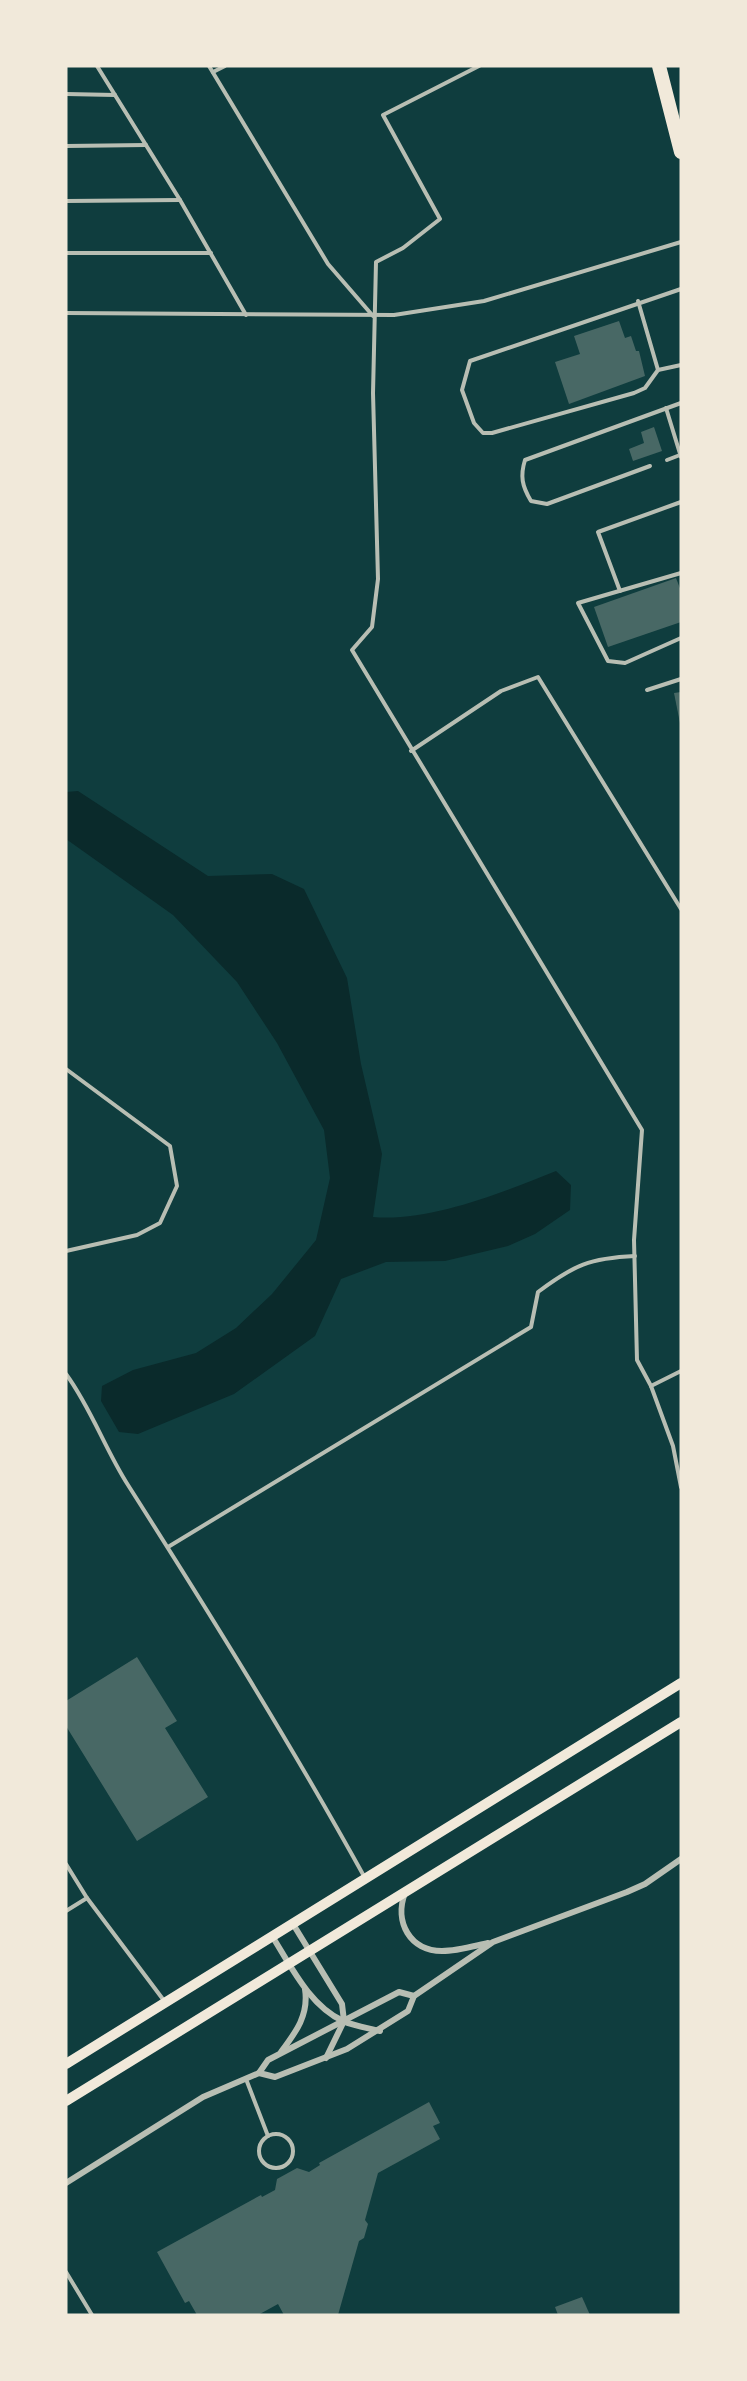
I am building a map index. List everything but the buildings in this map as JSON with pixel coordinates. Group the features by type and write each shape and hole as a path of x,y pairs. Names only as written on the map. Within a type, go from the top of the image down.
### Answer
{"highway":[{"path":"660,66 681,152"}],"main road":[{"path":"66,2064 681,1683"},
{"path":"66,2101 681,1722"}],"street":[{"path":"405,1893 401,1904 404,1928 419,1946 444,1952 492,1942 627,1892 645,1884 681,1859"},
{"path":"293,1924 342,2004 344,2021 325,2059"},
{"path":"272,1936 305,1988 330,2013 344,2021 380,2031"},
{"path":"259,2073 275,2077 325,2059 380,2031 408,2012 414,1996 492,1942"},
{"path":"281,2053 304,2018 307,2004 305,1988"},
{"path":"66,2183 203,2097 259,2073 268,2060 281,2053 399,1992 414,1996"}],"lane":[{"path":"97,66 180,200 246,316"},
{"path":"209,66 328,264 374,316"},
{"path":"213,72 225,66"},
{"path":"479,66 383,115 441,219 403,248 376,262 374,316 378,579 372,627 352,650 642,1130 634,1256 637,1360 651,1386 673,1446 681,1487"},
{"path":"66,94 115,95"},
{"path":"66,146 147,145"},
{"path":"66,201 180,200"},
{"path":"66,312 374,316 484,301 681,242"},
{"path":"66,253 211,253"},
{"path":"681,289 638,301 470,361 462,390 474,423 483,433 492,433 645,388 658,370 681,365"},
{"path":"638,301 658,370"},
{"path":"650,466 548,504 531,501 524,489 521,473 525,460 681,403"},
{"path":"666,408 681,456 667,460"},
{"path":"620,591 598,532 681,502"},
{"path":"681,573 578,603 608,661 624,663 681,638"},
{"path":"411,751 501,691 538,677 681,909"},
{"path":"647,690 681,679"},
{"path":"66,1069 170,1146 177,1186 160,1223 137,1235 66,1251"},
{"path":"168,1547 531,1327 538,1292 565,1272 598,1258 634,1256"},
{"path":"651,1386 681,1371"},
{"path":"66,1374 76,1388 113,1461 315,1788 366,1879"},
{"path":"673,1446 681,1451"},
{"path":"66,1864 87,1898 165,2002"},
{"path":"66,1911 87,1898"},
{"path":"246,2079 268,2136"},
{"path":"279,2134 288,2138 293,2147 293,2158 285,2166 275,2169 265,2164 259,2154 260,2144 268,2136 279,2134"},
{"path":"66,2272 92,2315"}],"water":[{"path":"78,791 208,876 272,874 304,889 347,978 361,1064 382,1154 373,1217 418,1215 466,1204 556,1171 571,1185 570,1210 535,1234 508,1246 445,1261 386,1262 341,1279 315,1336 234,1394 138,1434 119,1432 101,1401 102,1386 133,1370 196,1353 236,1328 272,1294 316,1240 330,1178 324,1130 277,1043 237,982 173,915 66,839 66,792"}]}
